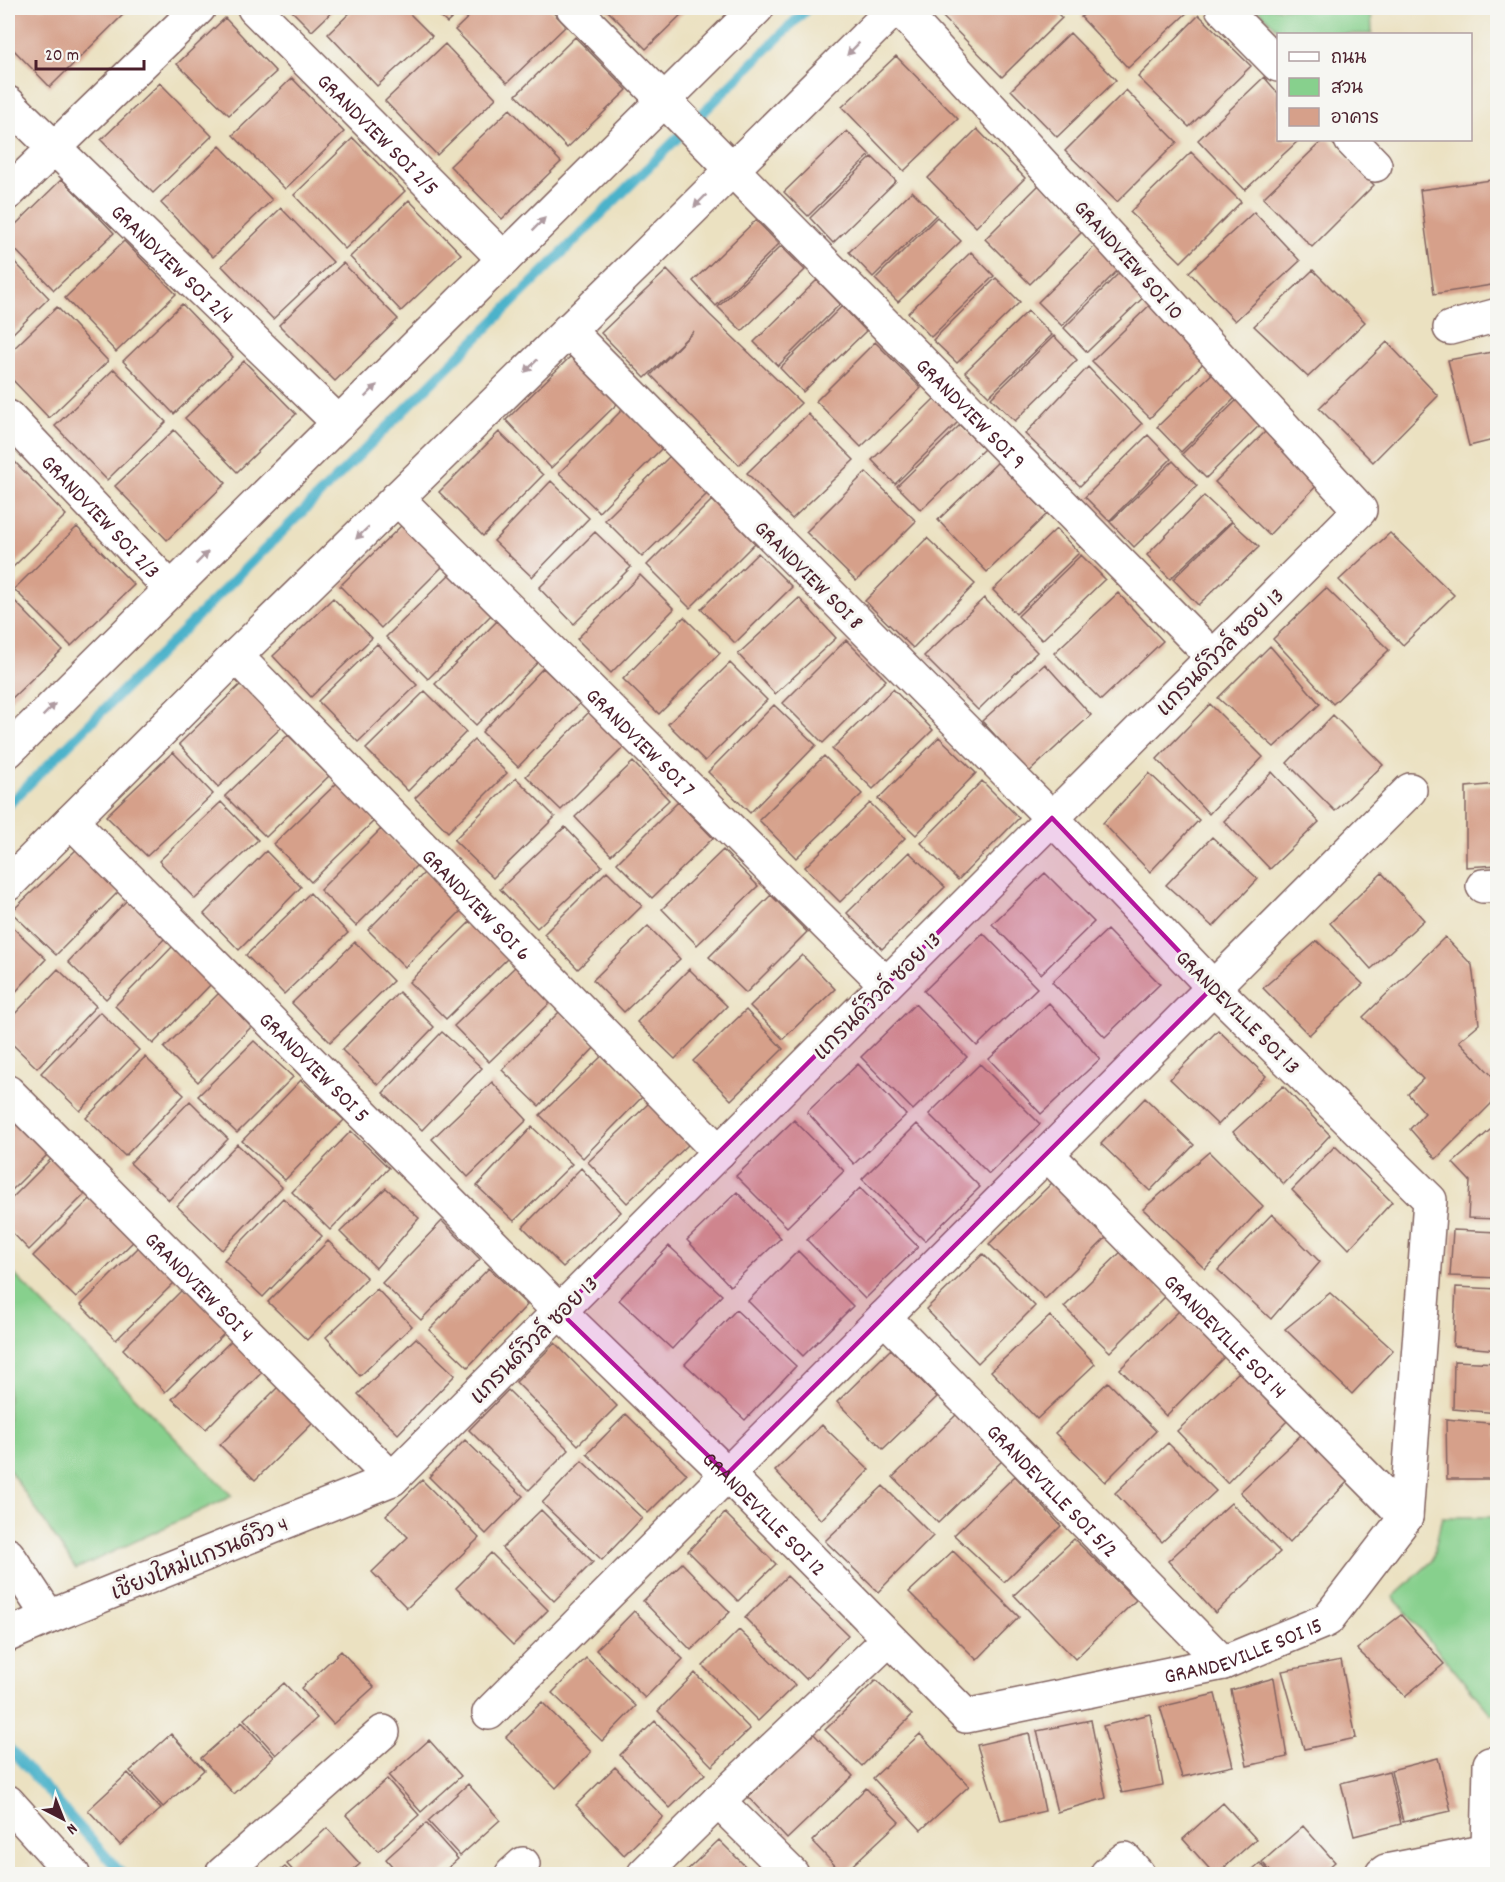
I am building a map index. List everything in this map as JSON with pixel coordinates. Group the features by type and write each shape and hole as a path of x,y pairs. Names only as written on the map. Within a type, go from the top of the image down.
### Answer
{"street":[{"path":"8,193 199,8"},
{"name":"GRANDVIEW SOI 2/5","path":"254,8 504,259"},
{"name":"GRANDVIEW SOI 9","path":"573,8 1213,657"},
{"path":"8,749 504,259 675,110 758,8"},
{"path":"8,884 568,330 725,160 897,8"},
{"name":"GRANDVIEW SOI 10","path":"897,8 1360,510"},
{"path":"1222,8 1277,64"},
{"name":"GRANDVIEW SOI 2/4","path":"8,103 339,423"},
{"path":"1352,141 1375,165"},
{"path":"1450,328 1497,315"},
{"name":"GRANDVIEW SOI 8","path":"568,330 1052,818"},
{"name":"GRANDVIEW SOI 2/3","path":"8,417 171,589"},
{"name":"GRANDVIEW SOI 7","path":"397,498 886,984"},
{"name":"แกรนด์วิวล์ ซอย 13","path":"392,1479 1360,510"},
{"name":"GRANDVIEW SOI 6","path":"236,656 719,1152"},
{"path":"489,1713 1410,790"},
{"name":"GRANDEVILLE SOI 13","path":"1052,818 1213,987 1430,1200 1407,1517"},
{"name":"GRANDVIEW SOI 5","path":"71,821 560,1312"},
{"name":"GRANDVIEW SOI 4","path":"8,1092 392,1479"},
{"name":"GRANDEVILLE SOI 14","path":"1047,1154 1407,1517"},
{"name":"GRANDEVILLE SOI 12","path":"560,1312 727,1474 966,1716"},
{"name":"GRANDEVILLE SOI 5/2","path":"884,1317 1223,1663"},
{"name":"เชียงใหม่แกรนด์วิว 4","path":"8,1635 392,1479"},
{"name":"GRANDEVILLE SOI 15","path":"966,1716 1223,1663 1327,1620 1407,1517"},
{"path":"8,1555 49,1617"},
{"path":"644,1875 718,1801 889,1639"},
{"path":"222,1875 383,1732"},
{"path":"1382,1875 1386,1871 1490,1863 1490,1764"},
{"path":"718,1801 792,1875"},
{"path":"8,1802 73,1875"},
{"path":"1107,1875 1125,1859 1138,1875"}],"highlighted area":[{"path":"1052,818 1213,987 727,1474 560,1312"}],"green space":[{"path":"1256,8 1371,8 1372,33 1282,33"},
{"path":"8,1268 232,1496 76,1569 8,1468"},
{"path":"1442,1517 1497,1517 1497,1712 1491,1714 1393,1597 1432,1561"}],"building":[{"path":"8,8 130,8 50,87 8,44"},
{"path":"289,8 336,8 312,31"},
{"path":"355,8 404,8 432,36 377,86 328,34"},
{"path":"431,8 463,8 447,23"},
{"path":"478,8 549,8 566,26 507,83 455,30"},
{"path":"605,8 688,8 646,49"},
{"path":"934,8 1052,8 1062,18 1002,77"},
{"path":"1092,8 1191,9 1128,68 1081,17"},
{"path":"1199,15 1251,66 1189,127 1138,77"},
{"path":"225,18 276,72 229,115 177,64"},
{"path":"1070,33 1116,80 1057,137 1011,90"},
{"path":"575,37 627,90 567,148 516,95"},
{"path":"445,44 496,98 437,155 385,101"},
{"path":"896,56 958,119 904,171 842,107"},
{"path":"1264,77 1277,92 1277,141 1298,141 1245,190 1198,140"},
{"path":"292,78 344,132 285,189 233,135"},
{"path":"160,83 212,136 153,193 101,140"},
{"path":"1126,90 1177,142 1117,202 1065,151"},
{"path":"510,109 561,162 502,219 450,166"},
{"path":"977,129 1025,178 976,227 928,178"},
{"path":"847,131 870,155 808,216 784,192"},
{"path":"353,138 405,191 345,249 294,195"},
{"path":"1322,141 1330,141 1374,185 1312,247 1263,198"},
{"path":"220,146 272,200 213,257 161,203"},
{"path":"1191,152 1241,202 1181,262 1130,212"},
{"path":"872,157 896,181 833,243 810,218"},
{"path":"62,179 114,233 54,290 8,242 8,232"},
{"path":"1498,179 1498,284 1434,294 1420,190"},
{"path":"1041,183 1087,227 1030,284 985,239"},
{"path":"912,191 936,215 873,277 849,252"},
{"path":"409,200 461,254 401,311 350,257"},
{"path":"281,208 333,262 273,319 222,266"},
{"path":"1254,212 1300,261 1235,321 1189,272"},
{"path":"937,217 961,241 898,302 875,279"},
{"path":"756,220 779,244 716,306 693,281"},
{"path":"1101,240 1124,264 1062,326 1038,302"},
{"path":"124,241 176,294 116,352 65,298"},
{"path":"781,246 805,270 742,331 718,307"},
{"path":"971,252 994,276 931,337 908,313"},
{"path":"8,255 49,298 8,338"},
{"path":"343,263 398,319 335,381 279,325"},
{"path":"1126,266 1150,291 1087,352 1064,328"},
{"path":"667,270 801,403 739,465 651,375 694,331 645,378 601,333"},
{"path":"1313,270 1365,322 1308,377 1254,326"},
{"path":"996,278 1020,302 957,363 933,340"},
{"path":"817,280 840,304 778,366 754,342"},
{"path":"1158,297 1212,354 1150,418 1092,361"},
{"path":"182,304 233,357 174,414 123,361"},
{"path":"842,306 866,331 803,392 780,368"},
{"path":"57,307 108,361 49,418 8,375 8,354"},
{"path":"1028,311 1052,335 989,396 965,372"},
{"path":"1054,336 1077,360 1015,421 991,398"},
{"path":"875,342 921,388 861,447 816,401"},
{"path":"1387,342 1438,396 1373,462 1319,408"},
{"path":"1498,351 1498,439 1469,446 1448,360"},
{"path":"571,356 617,404 551,468 506,420"},
{"path":"244,361 296,414 237,472 185,418"},
{"path":"1220,366 1243,390 1181,452 1157,427"},
{"path":"1088,367 1142,424 1080,486 1025,434"},
{"path":"114,369 166,422 107,480 55,426"},
{"path":"1245,392 1269,416 1206,478 1182,454"},
{"path":"935,398 958,422 895,484 872,460"},
{"path":"624,408 663,447 599,512 559,473"},
{"path":"808,414 854,460 792,519 747,473"},
{"path":"1273,424 1323,479 1269,535 1215,482"},
{"path":"960,425 984,449 921,510 897,486"},
{"path":"174,430 226,483 167,540 115,486"},
{"path":"499,432 543,475 483,536 439,492"},
{"path":"1148,435 1171,459 1109,521 1085,497"},
{"path":"670,456 707,494 642,557 605,520"},
{"path":"1173,461 1197,486 1134,547 1110,522"},
{"path":"15,462 66,515 8,572 8,469"},
{"path":"998,462 1047,514 987,572 938,520"},
{"path":"866,472 916,521 856,581 806,532"},
{"path":"551,481 589,518 532,577 494,541"},
{"path":"1204,496 1231,521 1170,579 1147,555"},
{"path":"712,500 755,543 690,608 647,565"},
{"path":"1232,522 1259,547 1198,605 1173,579"},
{"path":"404,523 445,564 381,628 340,586"},
{"path":"77,527 134,585 71,646 14,589"},
{"path":"1056,529 1079,553 1016,614 993,590"},
{"path":"595,532 631,567 574,624 539,588"},
{"path":"1390,533 1454,595 1403,645 1339,580"},
{"path":"927,538 975,584 913,648 865,601"},
{"path":"758,553 792,587 735,643 701,609"},
{"path":"1081,555 1105,579 1042,640 1018,616"},
{"path":"453,571 494,612 428,679 386,637"},
{"path":"640,575 674,609 611,673 577,639"},
{"path":"1326,588 1389,650 1333,704 1273,639"},
{"path":"1118,593 1163,641 1101,700 1054,653"},
{"path":"10,596 62,650 8,702 8,599"},
{"path":"333,598 372,638 311,697 273,656"},
{"path":"799,598 836,638 775,694 738,654"},
{"path":"984,598 1037,652 978,710 924,656"},
{"path":"684,617 720,653 659,714 623,679"},
{"path":"500,618 542,658 476,725 435,684"},
{"path":"846,640 886,680 823,743 783,703"},
{"path":"377,644 417,685 358,742 318,701"},
{"path":"1270,646 1320,704 1274,747 1218,698"},
{"path":"730,663 767,700 705,761 668,724"},
{"path":"1045,664 1091,715 1029,772 982,721"},
{"path":"543,668 580,703 518,767 482,732"},
{"path":"241,684 283,726 218,787 179,744"},
{"path":"893,689 933,730 873,789 832,749"},
{"path":"425,691 466,732 408,791 366,749"},
{"path":"1210,704 1263,757 1209,814 1157,759"},
{"path":"774,705 816,745 750,813 708,772"},
{"path":"591,710 626,745 561,810 526,776"},
{"path":"1333,715 1383,765 1335,811 1287,763"},
{"path":"288,735 329,776 266,837 225,796"},
{"path":"939,737 976,773 916,835 878,799"},
{"path":"474,740 507,773 448,832 415,798"},
{"path":"173,752 213,794 147,856 106,816"},
{"path":"824,756 862,794 796,858 759,820"},
{"path":"633,762 669,800 611,855 575,817"},
{"path":"1272,772 1319,822 1270,869 1224,821"},
{"path":"1149,773 1199,820 1150,872 1103,823"},
{"path":"516,778 555,817 493,878 454,840"},
{"path":"982,781 1019,818 958,880 921,843"},
{"path":"338,782 375,820 311,882 274,844"},
{"path":"1498,784 1498,865 1466,867 1466,787"},
{"path":"221,802 258,840 195,899 159,861"},
{"path":"678,802 713,838 652,898 617,863"},
{"path":"870,803 905,838 840,902 805,867"},
{"path":"565,827 602,866 537,928 500,889"},
{"path":"381,829 417,865 356,926 320,890"},
{"path":"1212,837 1258,879 1213,927 1166,885"},
{"path":"77,849 118,892 56,955 11,912"},
{"path":"723,850 758,886 697,945 662,909"},
{"path":"266,851 301,887 239,950 204,914"},
{"path":"909,852 945,887 882,949 847,913"},
{"path":"426,871 464,908 405,967 368,930"},
{"path":"607,871 642,906 578,969 544,934"},
{"path":"1045,873 1094,922 1041,974 992,924"},
{"path":"1382,873 1424,920 1371,969 1330,923"},
{"path":"310,893 348,933 284,994 246,955"},
{"path":"771,895 807,932 746,993 709,957"},
{"path":"127,900 166,937 106,999 68,962"},
{"path":"471,921 508,958 446,1019 409,982"},
{"path":"8,923 46,959 8,1000"},
{"path":"648,926 680,959 624,1012 593,980"},
{"path":"1107,930 1160,984 1105,1037 1052,982"},
{"path":"983,933 1037,988 977,1046 924,991"},
{"path":"1445,937 1472,965 1479,1024 1459,1041 1498,1082 1498,1097 1436,1159 1410,1129 1425,1113 1408,1094 1423,1079 1363,1017"},
{"path":"1317,941 1363,984 1309,1035 1263,988"},
{"path":"355,942 393,981 330,1042 292,1003"},
{"path":"174,945 213,982 153,1044 115,1006"},
{"path":"802,955 835,989 783,1039 750,1006"},
{"path":"516,966 551,1002 489,1062 454,1026"},
{"path":"58,969 96,1006 37,1068 8,1040 8,1021"},
{"path":"689,969 727,1006 675,1059 637,1022"},
{"path":"399,992 434,1027 378,1085 342,1050"},
{"path":"219,993 251,1027 198,1082 164,1048"},
{"path":"1049,1003 1100,1059 1041,1114 989,1059"},
{"path":"915,1004 967,1057 913,1110 861,1057"},
{"path":"746,1010 783,1049 731,1100 693,1061"},
{"path":"560,1011 596,1046 539,1106 502,1070"},
{"path":"100,1012 139,1050 80,1111 41,1073"},
{"path":"1218,1030 1266,1076 1218,1125 1170,1079"},
{"path":"442,1032 482,1068 422,1130 383,1093"},
{"path":"254,1041 293,1077 237,1133 198,1096"},
{"path":"604,1054 643,1096 583,1158 540,1115"},
{"path":"145,1057 184,1095 125,1156 86,1118"},
{"path":"858,1064 906,1115 854,1164 807,1112"},
{"path":"980,1064 1040,1124 989,1174 929,1114"},
{"path":"301,1080 344,1120 285,1180 242,1141"},
{"path":"492,1082 527,1120 468,1177 432,1139"},
{"path":"1283,1086 1330,1135 1284,1184 1233,1132"},
{"path":"1145,1098 1194,1145 1150,1191 1101,1144"},
{"path":"190,1101 228,1139 169,1200 130,1163"},
{"path":"649,1103 688,1145 627,1203 588,1162"},
{"path":"8,1109 54,1148 8,1194"},
{"path":"794,1120 844,1171 787,1227 736,1176"},
{"path":"1498,1123 1498,1219 1468,1218 1470,1181 1453,1163"},
{"path":"917,1124 980,1187 925,1241 862,1179"},
{"path":"532,1127 572,1164 514,1221 477,1186"},
{"path":"351,1131 389,1168 330,1230 292,1192"},
{"path":"237,1144 282,1187 222,1250 177,1206"},
{"path":"1335,1146 1392,1202 1349,1249 1292,1190"},
{"path":"59,1151 93,1186 29,1250 8,1228 8,1202"},
{"path":"1209,1152 1263,1206 1205,1269 1143,1209"},
{"path":"581,1168 621,1212 563,1267 523,1227"},
{"path":"1054,1181 1107,1237 1045,1299 989,1244"},
{"path":"386,1188 419,1218 376,1268 340,1232"},
{"path":"860,1188 918,1247 865,1299 807,1240"},
{"path":"97,1192 140,1235 76,1298 33,1256"},
{"path":"737,1192 781,1238 730,1286 687,1240"},
{"path":"283,1198 322,1236 263,1297 224,1260"},
{"path":"1272,1214 1320,1262 1271,1319 1218,1270"},
{"path":"442,1221 480,1259 421,1320 382,1283"},
{"path":"1453,1230 1498,1232 1498,1278 1450,1276"},
{"path":"328,1241 367,1278 307,1340 268,1302"},
{"path":"144,1242 179,1278 116,1340 81,1305"},
{"path":"669,1246 722,1295 672,1349 619,1300"},
{"path":"1124,1249 1167,1295 1110,1352 1064,1307"},
{"path":"798,1251 853,1306 803,1356 748,1301"},
{"path":"983,1254 1035,1306 978,1363 926,1309"},
{"path":"489,1268 527,1305 468,1367 429,1330"},
{"path":"186,1286 229,1329 165,1392 123,1349"},
{"path":"1456,1287 1498,1289 1498,1350 1453,1346"},
{"path":"377,1289 412,1326 360,1376 326,1337"},
{"path":"1330,1293 1393,1350 1352,1394 1285,1329"},
{"path":"736,1310 796,1366 745,1420 685,1364"},
{"path":"1180,1310 1224,1357 1166,1416 1120,1369"},
{"path":"1050,1316 1095,1364 1037,1419 991,1371"},
{"path":"236,1336 267,1367 206,1429 172,1399"},
{"path":"416,1338 455,1375 398,1434 358,1394"},
{"path":"555,1343 617,1406 578,1445 516,1382"},
{"path":"891,1349 937,1397 883,1449 837,1402"},
{"path":"1454,1361 1498,1363 1498,1413 1453,1409"},
{"path":"1239,1372 1287,1421 1227,1483 1177,1431"},
{"path":"283,1382 319,1417 255,1480 220,1445"},
{"path":"1108,1382 1156,1431 1105,1482 1055,1433"},
{"path":"508,1390 569,1450 529,1490 469,1430"},
{"path":"626,1414 687,1474 648,1513 587,1454"},
{"path":"957,1414 1002,1461 938,1523 893,1477"},
{"path":"1446,1419 1498,1424 1498,1479 1447,1479"},
{"path":"822,1425 869,1470 821,1520 775,1471"},
{"path":"1302,1434 1349,1480 1289,1543 1240,1492"},
{"path":"465,1440 523,1496 486,1534 429,1477"},
{"path":"1168,1443 1216,1491 1162,1542 1115,1493"},
{"path":"582,1461 642,1518 602,1560 542,1503"},
{"path":"1015,1476 1061,1526 1004,1582 954,1535"},
{"path":"422,1480 479,1538 407,1608 372,1572 408,1537 386,1515"},
{"path":"883,1486 933,1536 878,1592 825,1541"},
{"path":"1231,1503 1280,1552 1215,1613 1168,1561"},
{"path":"541,1510 593,1562 554,1601 502,1548"},
{"path":"725,1513 776,1564 738,1601 688,1551"},
{"path":"1074,1539 1136,1600 1075,1659 1014,1595"},
{"path":"953,1551 1019,1617 977,1660 909,1592"},
{"path":"491,1553 548,1610 513,1645 456,1588"},
{"path":"682,1563 730,1612 691,1650 643,1601"},
{"path":"787,1576 848,1635 806,1679 745,1618"},
{"path":"634,1611 683,1659 645,1698 596,1650"},
{"path":"1401,1615 1444,1664 1405,1696 1357,1649"},
{"path":"739,1630 795,1685 758,1721 703,1666"},
{"path":"341,1651 374,1687 333,1724 301,1688"},
{"path":"586,1658 636,1706 602,1741 552,1693"},
{"path":"1341,1660 1356,1738 1304,1749 1282,1671"},
{"path":"695,1673 750,1729 712,1766 658,1711"},
{"path":"1274,1678 1287,1757 1247,1766 1231,1690"},
{"path":"876,1680 912,1715 862,1766 825,1730"},
{"path":"284,1683 317,1718 276,1755 244,1719"},
{"path":"1215,1694 1233,1766 1182,1777 1160,1707"},
{"path":"542,1702 591,1752 556,1788 506,1737"},
{"path":"1150,1714 1163,1785 1122,1793 1103,1726"},
{"path":"1091,1720 1106,1798 1057,1812 1037,1731"},
{"path":"655,1721 705,1774 670,1808 620,1755"},
{"path":"242,1722 274,1757 234,1794 201,1758"},
{"path":"813,1733 853,1776 787,1839 748,1797"},
{"path":"1029,1733 1045,1811 1001,1821 977,1745"},
{"path":"171,1734 204,1770 163,1807 130,1771"},
{"path":"920,1734 969,1786 921,1830 873,1778"},
{"path":"429,1740 461,1776 421,1812 389,1776"},
{"path":"1438,1758 1451,1811 1403,1822 1391,1770"},
{"path":"615,1767 663,1817 624,1855 576,1805"},
{"path":"1389,1771 1401,1824 1354,1836 1341,1783"},
{"path":"128,1773 161,1809 120,1845 88,1810"},
{"path":"387,1779 419,1815 378,1851 346,1815"},
{"path":"468,1784 500,1820 460,1856 428,1821"},
{"path":"866,1788 899,1822 843,1874 812,1841"},
{"path":"1223,1803 1256,1839 1217,1874 1214,1874 1183,1839"},
{"path":"426,1823 458,1859 441,1874 399,1874 386,1859"},
{"path":"1303,1826 1335,1862 1321,1874 1273,1874 1262,1862"},
{"path":"327,1828 360,1864 348,1874 296,1874 287,1864"},
{"path":"719,1840 753,1874 683,1874"},
{"path":"1260,1863 1271,1874 1247,1874"},
{"path":"285,1867 292,1874 276,1874"}],"waterway":[{"path":"8,805 808,8"},
{"path":"8,1747 122,1874"}]}
